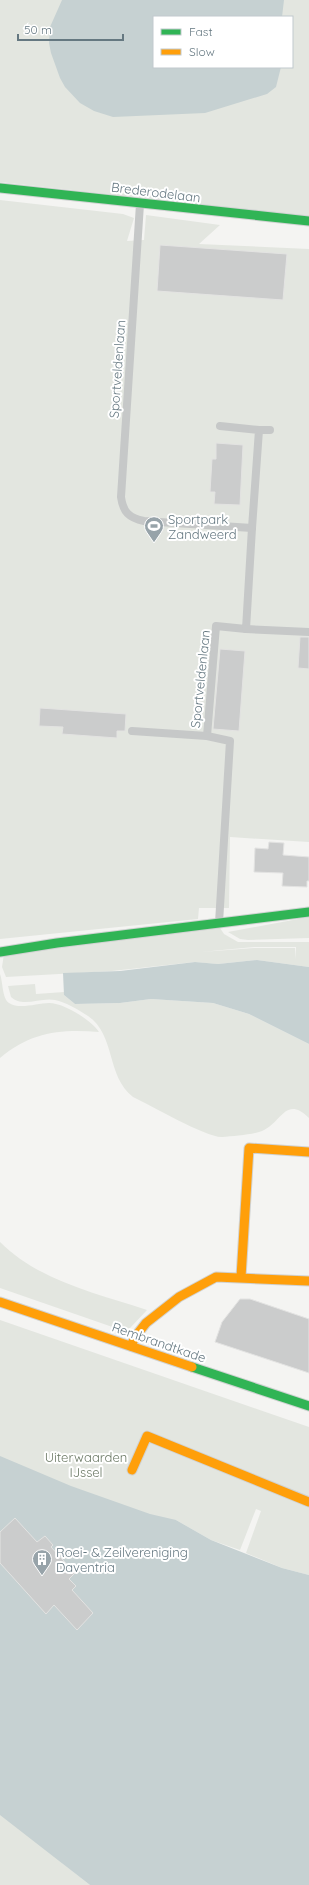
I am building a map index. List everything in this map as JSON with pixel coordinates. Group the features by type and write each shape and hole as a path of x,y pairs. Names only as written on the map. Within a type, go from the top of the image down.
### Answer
{"street":[{"name":"Brederodelaan","path":"0,188 309,221"},
{"path":"0,952 309,912"},
{"path":"241,1277 249,1148 309,1152"},
{"path":"131,1346 135,1337 146,1323 179,1297 216,1277 309,1281"},
{"name":"Rembrandtkade","path":"0,1302 309,1406"},
{"path":"132,1470 147,1436 309,1502"}],"lane":[{"name":"Sportveldenlaan","path":"140,203 121,496 123,506 128,515 135,519 144,521 252,528"},
{"path":"220,426 270,430"},
{"path":"259,430 246,628 309,632"},
{"name":"Sportveldenlaan","path":"219,923 230,741 207,736 216,626 246,628"},
{"path":"132,731 207,736"}],"green space":[{"path":"0,0 309,0 309,216 0,182"},
{"name":"Sportpark Zandweerd","path":"0,200 123,214 134,218 127,241 144,240 146,215 220,225 199,244 309,249 309,842 230,837 229,908 199,908 198,919 0,939"},
{"path":"309,917 309,938 248,940 240,939 228,932"},
{"path":"220,928 224,934 238,942 309,942 309,967 257,960 218,964 195,962 112,971 6,977 2,967 4,954","holes":["254,947 296,947 296,959 295,948 254,948 201,952"]},
{"path":"0,974 4,994 9,1003 18,1006 49,1003 62,1006 77,1013 90,1022 99,1032 71,1031 46,1034 23,1043 0,1058"},
{"path":"35,984 36,994 64,992 64,995 75,1004 120,1003 151,999 213,1003 249,1014 309,1044 309,1118 294,1109 289,1110 262,1131 222,1137 204,1132 178,1120 133,1097 124,1088 114,1067 103,1034 97,1024 88,1016 67,1004 55,1000 49,999 21,1002 11,997 8,986"},
{"path":"0,1242 32,1267 50,1276 88,1291 147,1310 130,1328 124,1331 0,1288"},
{"name":"Uiterwaarden IJssel","path":"0,1320 309,1427 309,1575 282,1568 246,1553 261,1511 256,1509 240,1550 211,1540 176,1520 62,1863 90,1885 0,1885"}],"shaded area":[{"path":"62,0 284,0 282,16 153,16 153,68 281,68 276,87 267,94 205,113 113,117 94,111 80,103 65,87 60,78 49,43 50,27"},
{"path":"257,960 309,967 309,1044 249,1014 213,1003 151,999 120,1003 75,1004 64,995 63,973 120,971 195,962 218,964"},
{"path":"0,1456 71,1486 150,1514 176,1520 211,1540 282,1568 309,1575 309,1885 90,1885 0,1815"}],"building":[{"path":"160,245 287,254 283,300 157,291"},
{"path":"216,443 243,445 240,505 214,504 215,492 210,492 212,459 216,459"},
{"path":"300,637 309,637 309,669 298,668"},
{"path":"220,649 245,651 239,731 213,729"},
{"path":"40,708 126,714 125,731 117,731 117,738 62,734 63,727 39,726"},
{"path":"269,842 284,843 283,855 309,857 309,881 307,881 307,887 282,886 283,873 254,872 255,848 268,849"},
{"path":"240,1299 250,1299 309,1319 309,1373 215,1342 222,1322"},
{"name":"Roei- & Zeilvereniging Daventria","path":"15,1518 37,1542 45,1536 53,1545 51,1547 75,1573 69,1579 76,1586 72,1590 93,1613 77,1630 54,1605 46,1614 0,1563 0,1532"}],"traffic: fast":[{"path":"0,188 309,221"},
{"path":"0,952 57,943 309,912"},
{"path":"192,1367 309,1406"}],"traffic: slow":[{"path":"241,1277 249,1148 309,1152"},
{"path":"131,1346 135,1337 146,1323 179,1297 216,1277 309,1281"},
{"path":"0,1302 192,1367"},
{"path":"132,1470 147,1436 309,1502"}],"place":[{"name":"Sportpark Zandweerd","path":"154,543"},
{"name":"Roei- & Zeilvereniging Daventria","path":"42,1576"}]}
